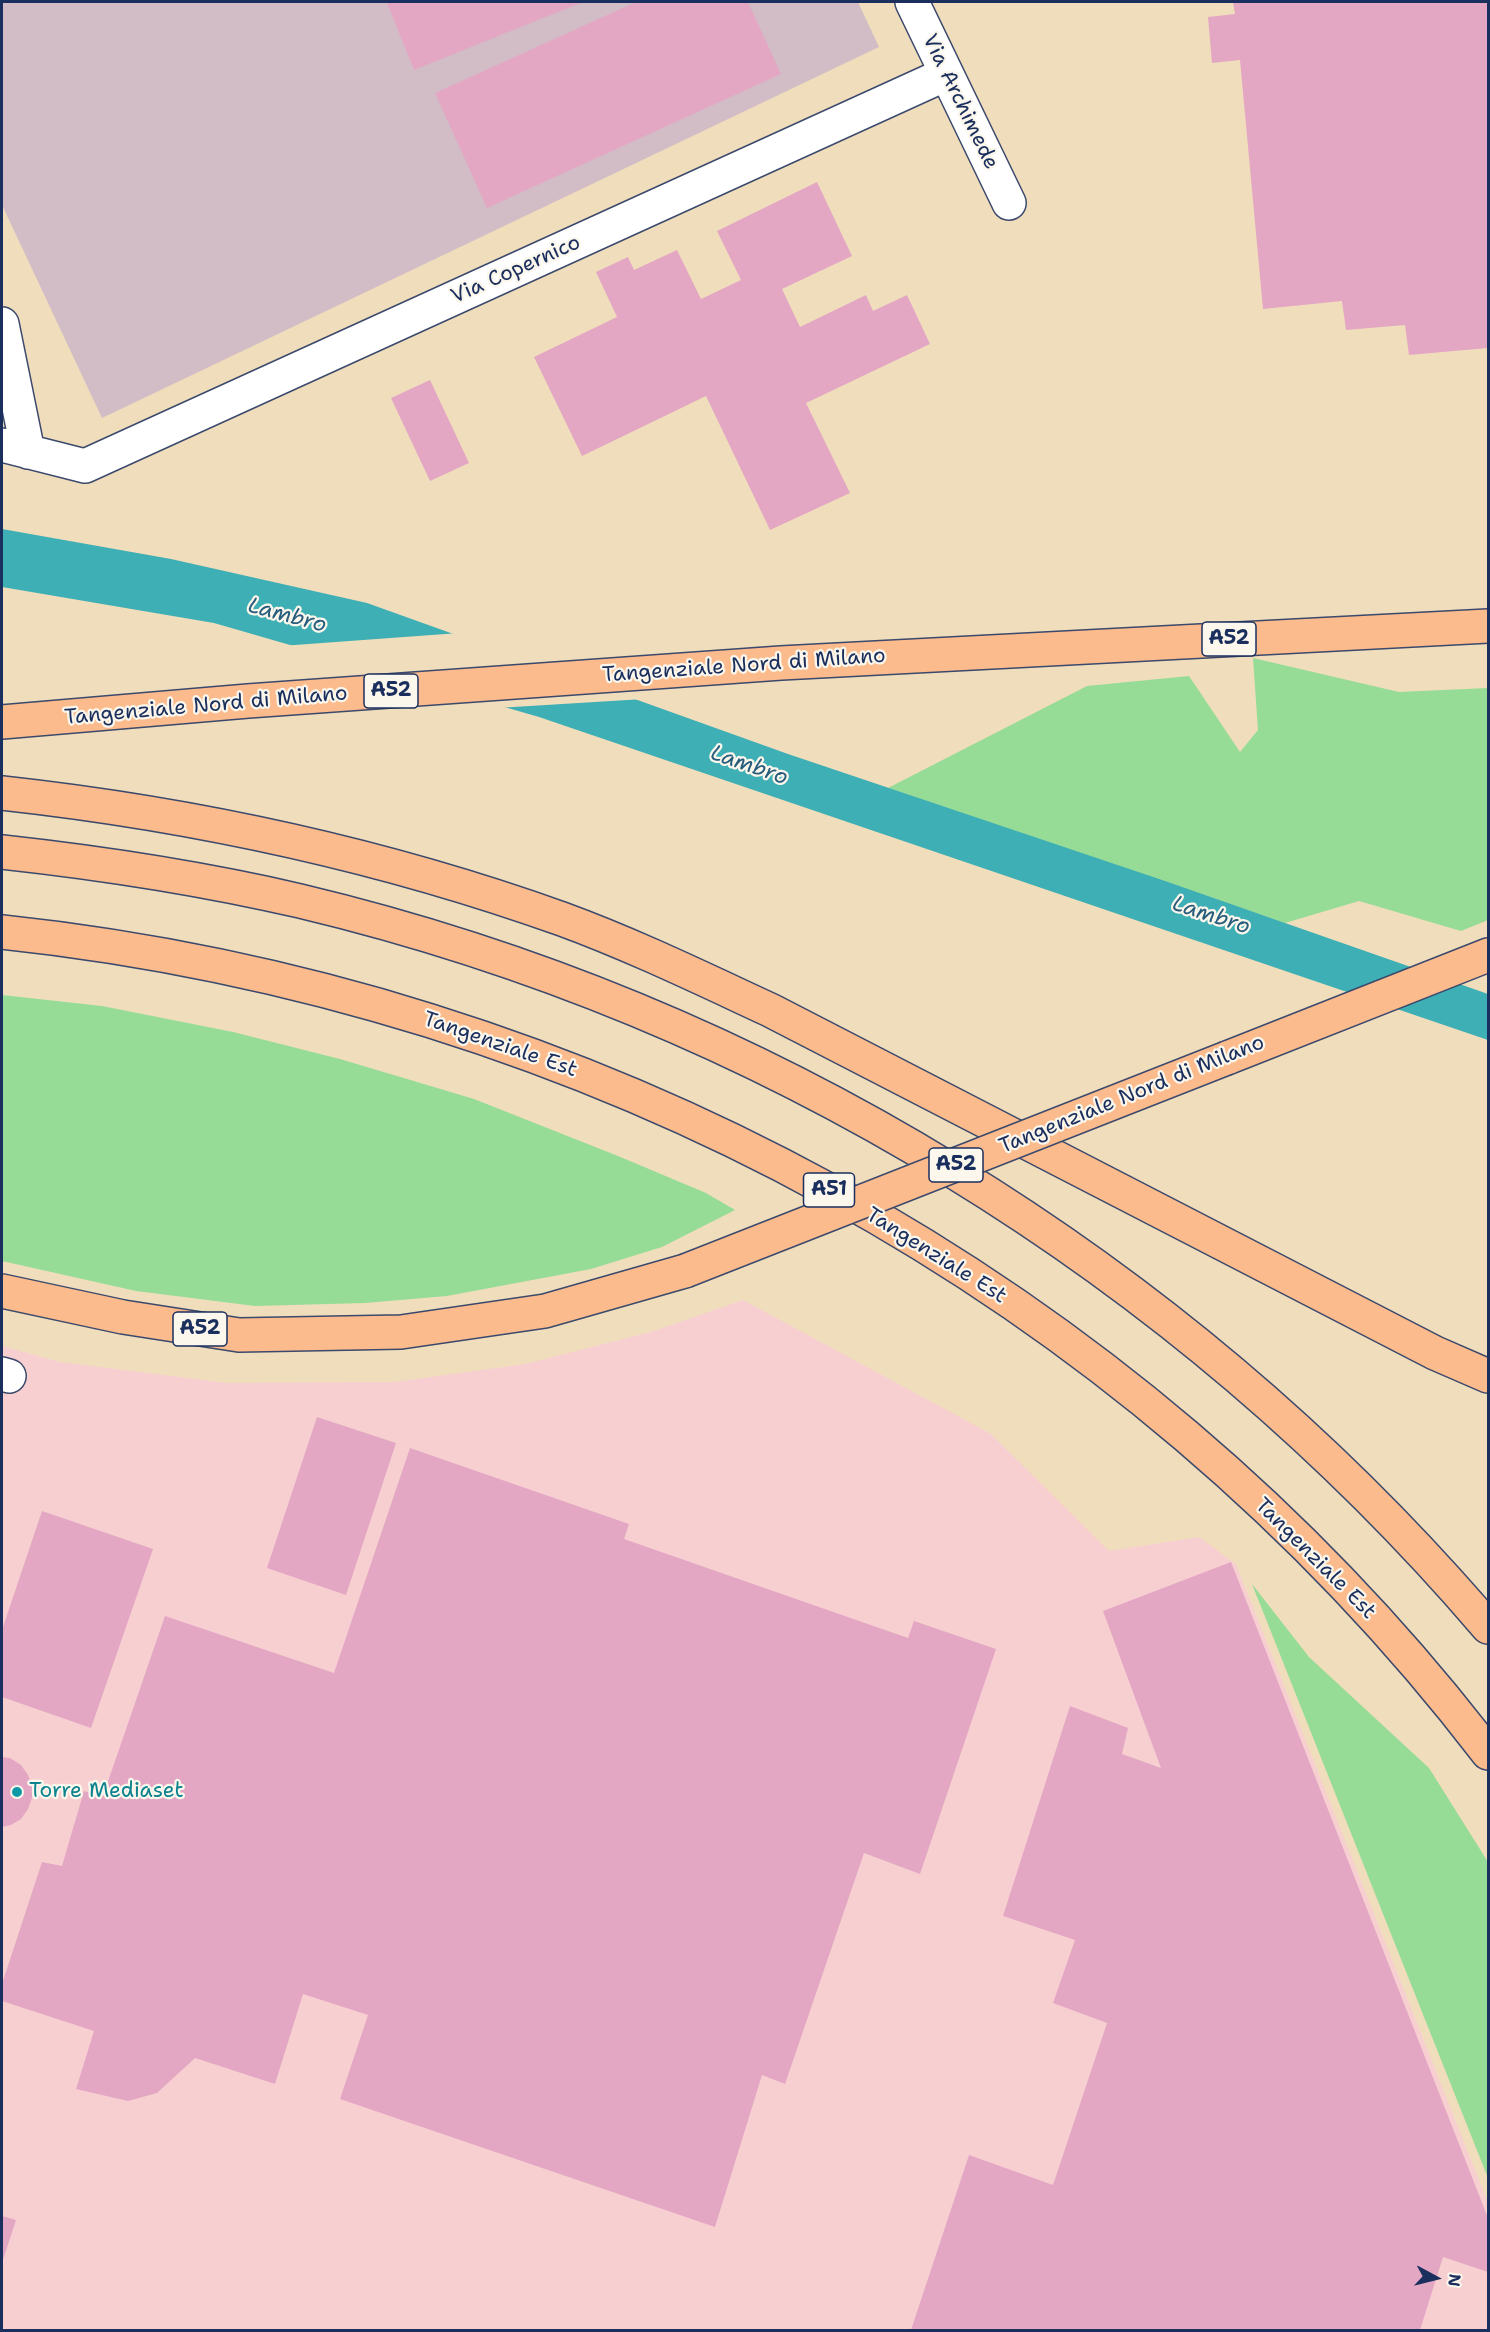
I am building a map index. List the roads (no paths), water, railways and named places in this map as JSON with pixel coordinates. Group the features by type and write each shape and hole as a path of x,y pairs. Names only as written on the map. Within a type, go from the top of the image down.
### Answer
{"highway":[{"name":"Tangenziale Nord di Milano","path":"2,722 248,701 781,663 1488,626"},
{"path":"2,793 175,816 279,837 375,860 562,920 659,958 770,1010 1435,1353 1488,1376"},
{"path":"2,852 120,866 200,880 298,901 424,934 530,969 642,1011 752,1061 841,1106 920,1150 1015,1209 1073,1248 1162,1314 1255,1391 1343,1472 1428,1559 1488,1627"},
{"name":"Tangenziale Est","path":"2,932 51,937 177,957 279,978 392,1008 503,1043 612,1085 718,1133 821,1185 922,1244 1009,1301 1113,1377 1203,1451 1288,1529 1346,1588 1409,1656 1488,1753"},
{"name":"Tangenziale Nord di Milano","path":"2,1291 123,1317 238,1335 401,1332 545,1311 685,1272 1488,955"}],"lane":[{"name":"Via Archimede","path":"912,2 1009,203"},
{"name":"Via Copernico","path":"15,449 85,466 946,74"},
{"path":"2,324 15,449"}],"water":[{"name":"Lambro","path":"2,529 171,559 367,603 788,754 1165,881 1488,994 1488,1040 539,717 214,623 2,587"}],"place":[{"name":"Torre Mediaset","path":"17,1792"}]}
